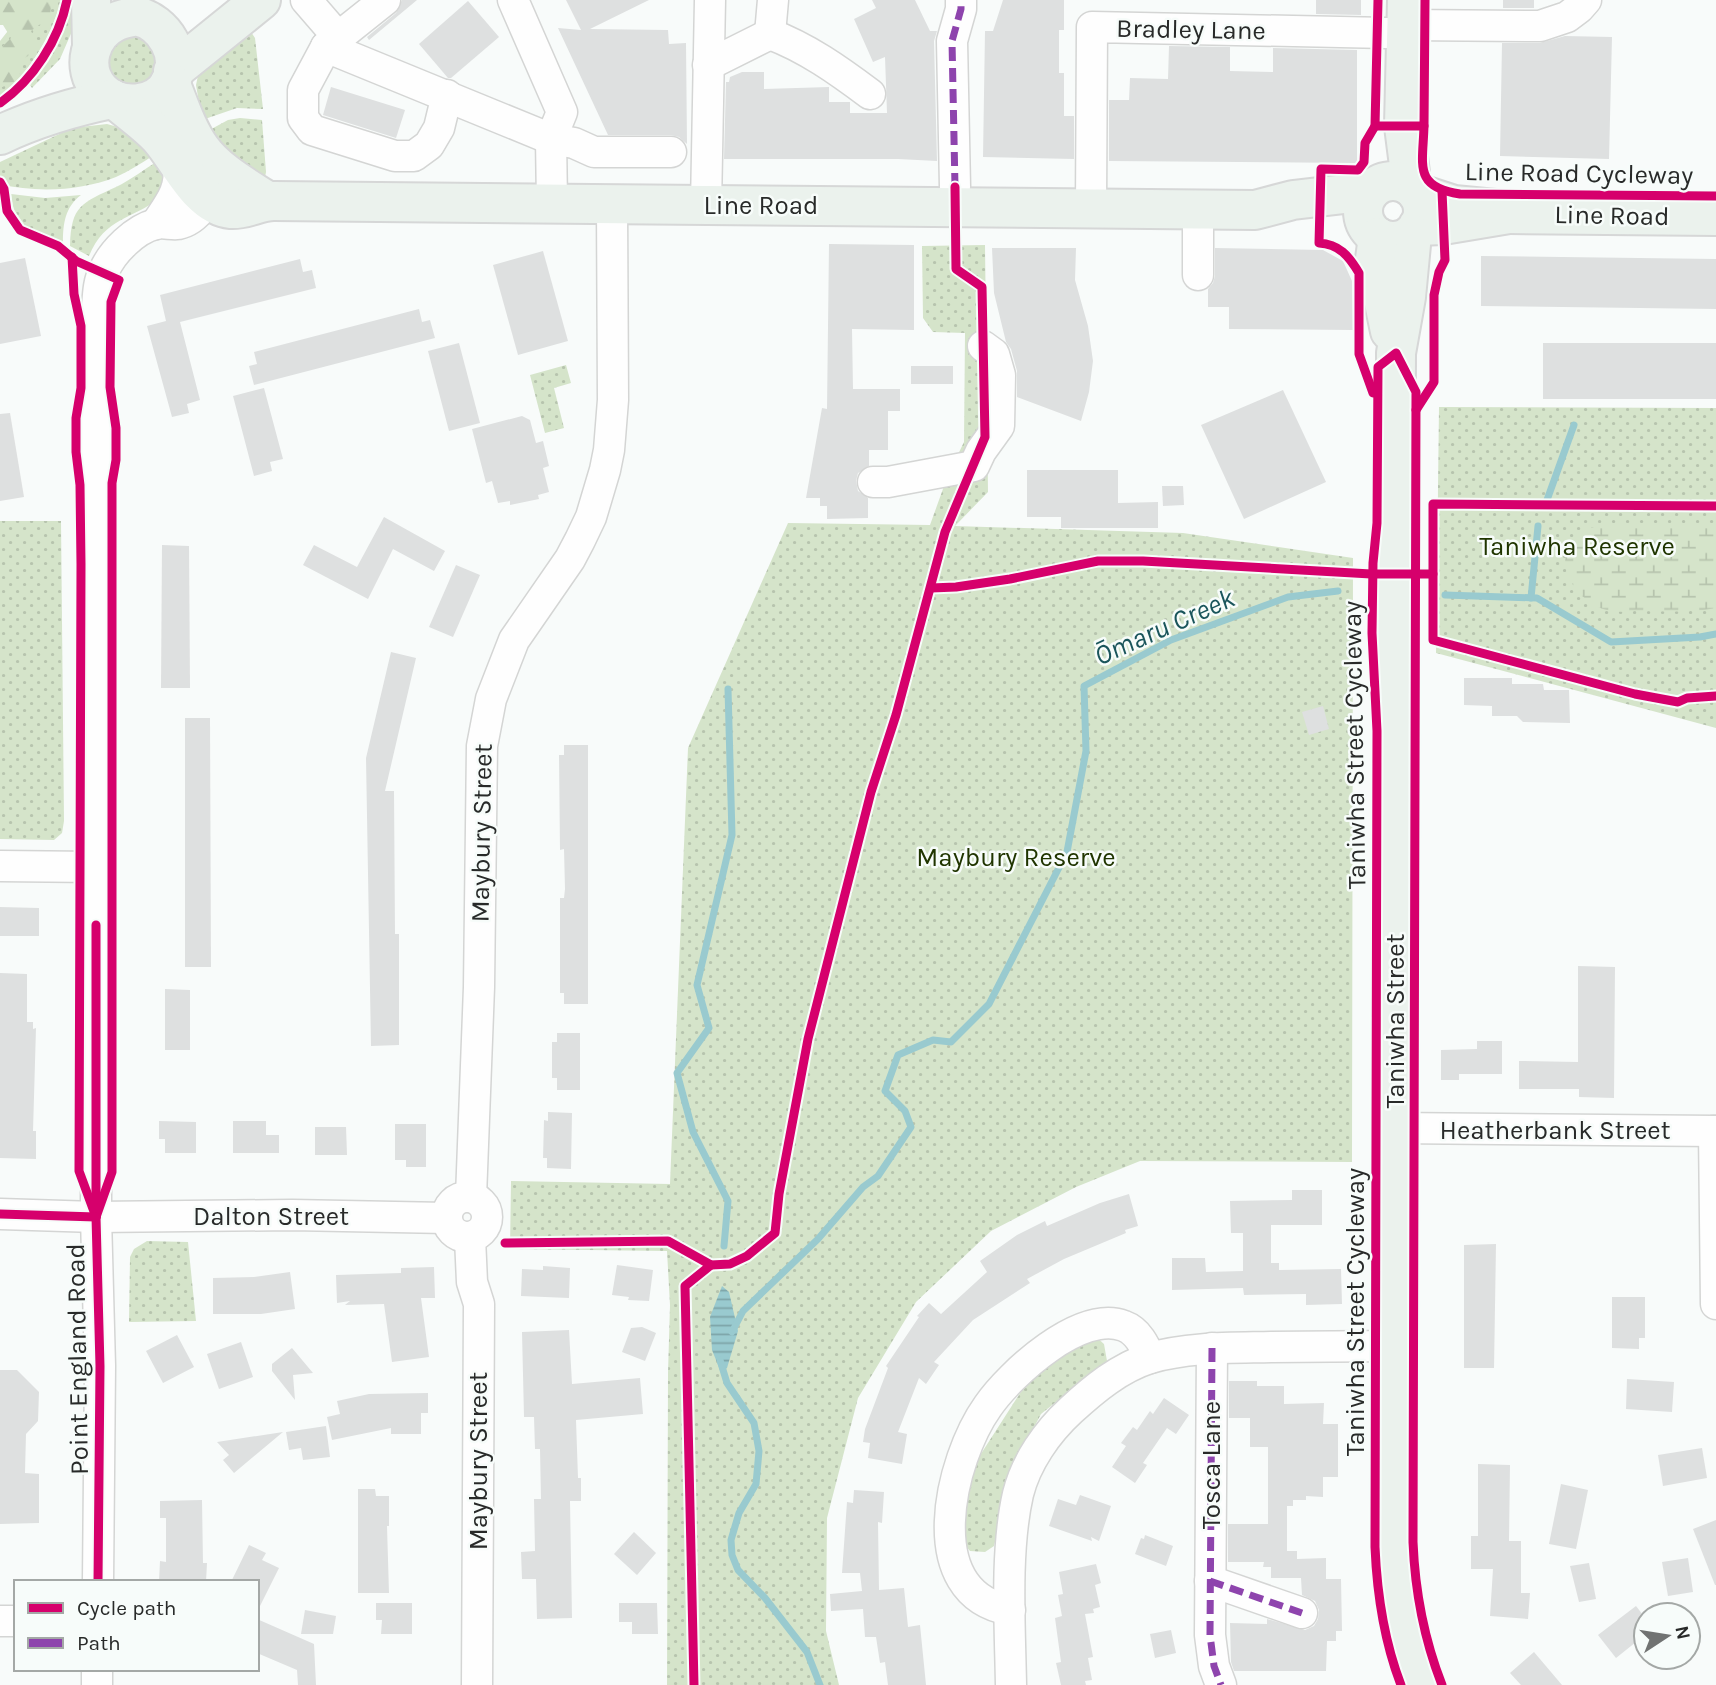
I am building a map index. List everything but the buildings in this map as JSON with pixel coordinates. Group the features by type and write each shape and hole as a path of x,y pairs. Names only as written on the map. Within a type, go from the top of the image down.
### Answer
{"main road":[{"path":"91,0 90,70 99,89 190,158 232,178 267,201"},
{"path":"13,129 73,78 103,30 136,11 198,18 252,8"},
{"path":"13,129 64,110 114,100 134,104 149,101 162,93 172,77 252,8"},
{"path":"136,11 160,28 169,39 174,52 172,77 190,158 208,199"},
{"name":"Taniwha Street","path":"1397,14 1404,126 1410,173 1394,209 1406,297 1396,353 1392,1549 1398,1607 1420,1685"},
{"name":"Line Road","path":"208,199 231,209 267,201 1255,210 1293,200 1394,209 1454,205 1495,209 1508,214 1716,216"}],"street":[{"path":"306,0 332,42 551,139 574,143 594,152 671,152"},
{"path":"385,0 332,42 303,90 303,118 312,130 396,156 414,156 429,145 439,128 447,95"},
{"path":"513,0 562,112 551,139 552,203"},
{"path":"706,205 710,0"},
{"path":"770,34 773,0"},
{"path":"955,187 952,41 961,0"},
{"path":"1397,14 1540,26 1567,17 1586,0"},
{"name":"Bradley Lane","path":"1091,208 1092,27 1397,14"},
{"path":"708,65 770,34 792,42 826,61 870,94"},
{"name":"Point England Road","path":"98,1580 100,1366 96,1217 95,867 97,308 103,271 121,246 156,224 176,193 180,174 190,158"},
{"name":"Point England Road","path":"156,224 184,222 208,199"},
{"name":"Maybury Street","path":"471,1198 479,987 480,763 484,728 491,699 514,640 557,579 580,540 605,470 613,400 612,204"},
{"path":"1198,209 1198,275"},
{"path":"873,482 888,482 974,466 999,426 1000,375 994,354 983,346"},
{"path":"0,866 95,867"},
{"name":"Heatherbank Street","path":"1394,1128 1715,1131"},
{"path":"1715,1131 1716,1304"},
{"path":"459,1198 471,1198 483,1205 487,1218 482,1231 470,1238 453,1233 446,1218 450,1206 459,1198"},
{"name":"Dalton Street","path":"0,1214 96,1217 292,1215 446,1218"},
{"name":"Maybury Street","path":"470,1238 472,1282 479,1304 477,1685"},
{"path":"1010,1609 995,1607 979,1598 963,1581 954,1563 950,1541 950,1515 958,1470 967,1444 987,1406 1049,1346 1086,1328 1113,1323 1126,1326 1137,1334 1150,1358"},
{"path":"1011,1685 1010,1609 1013,1528 1018,1493 1030,1462 1054,1425 1084,1397 1114,1374 1150,1358 1212,1348 1394,1346"},
{"name":"Tosca Lane","path":"1212,1348 1210,1635 1214,1666 1221,1685"},
{"path":"1210,1581 1302,1613"}],"green space":[{"path":"0,0 59,0 51,5 50,17 31,31 37,43 28,56 18,62 20,79 0,88 0,49 11,38 3,25 0,25"},
{"path":"28,0 61,0 43,44 0,106 0,41"},
{"path":"72,0 73,29 60,59 32,88 30,85 63,33"},
{"path":"249,29 255,38 263,109 237,108 202,120 196,85 199,71"},
{"path":"133,36 150,44 158,61 150,78 133,86 116,78 108,61 116,44"},
{"path":"228,120 262,120 266,172 264,183 204,133"},
{"path":"107,124 132,131 154,155 116,177 73,188 28,189 0,184 0,162 72,128"},
{"path":"158,161 165,175 161,197 111,226 95,243 89,256 70,246 73,222 81,207"},
{"path":"11,194 45,198 81,195 71,205 66,216 63,242 35,232 21,222 16,215"},
{"name":"Maybury Reserve","path":"985,245 988,492 955,526 1183,533 1353,558 1352,1162 1140,1161 1076,1187 991,1231 916,1302 858,1398 827,1518 826,1631 839,1685 667,1685 670,1305 667,1251 510,1249 511,1181 670,1184 688,748 788,523 930,525 948,475 964,442 965,333 933,332 923,318 922,246"},
{"path":"566,365 571,383 554,388 564,428 545,433 530,375"},
{"name":"Taniwha Reserve","path":"1439,407 1716,408 1716,728 1436,653"},
{"path":"0,521 61,521 64,821 62,833 54,840 0,839"},
{"path":"1624,525 1716,527 1716,608 1688,611 1615,611 1596,606 1585,599 1570,579 1566,568 1569,545 1577,535 1587,529"},
{"path":"147,1241 188,1242 196,1321 129,1322 130,1257 134,1249"},
{"path":"1096,1337 1104,1344 1107,1361 1041,1414 1015,1464 994,1546 985,1552 970,1551 965,1545 961,1520 977,1460 1024,1387 1057,1358"}],"water":[{"path":"722,1286 729,1292 738,1331 727,1368 720,1370 712,1350 710,1317"}],"waterway":[{"path":"1547,500 1574,425"},
{"path":"1531,598 1538,526"},
{"name":"Ōmaru Creek","path":"732,1332 743,1311 818,1239 863,1187 878,1176 911,1127 905,1111 885,1091 898,1055 933,1040 951,1042 989,1004 1067,852 1086,751 1084,686 1171,640 1288,597 1338,591"},
{"name":"Ōmaru Creek","path":"1445,595 1537,598 1611,642 1716,634"},
{"path":"724,1246 728,1201 693,1132 677,1073 709,1028 697,985 732,835 728,689"},
{"name":"Ōmaru Creek","path":"720,1360 727,1383 754,1423 759,1451 756,1484 739,1513 731,1540 732,1555 738,1570 765,1598 807,1652 820,1685"}],"marked path":[{"path":"955,187 952,41 961,0"},
{"path":"1212,1348 1210,1635 1214,1666 1221,1685"},
{"path":"1210,1581 1302,1613"}],"cycle path":[{"path":"0,103 23,83 43,58 58,30 67,0"},
{"path":"1373,393 1359,354 1359,273 1343,252 1319,243 1321,169 1358,170 1364,162 1365,143 1375,126 1378,0"},
{"path":"1424,126 1425,0"},
{"name":"Line Road Cycleway","path":"1375,126 1424,126 1424,172 1434,186 1445,191 1460,194 1716,196"},
{"path":"0,182 4,189 7,211 20,230 58,246 76,261 119,280 111,302 110,387 116,428 116,460 112,483 112,1172 96,1217"},
{"path":"505,1243 668,1241 711,1265 730,1264 747,1256 775,1233 779,1194 808,1039 871,792 896,715 945,532 985,437 982,287 956,269 955,187"},
{"path":"1416,410 1434,382 1434,295 1439,272 1445,260 1442,191"},
{"path":"72,257 74,294 81,326 81,388 76,418 81,564 79,1171 96,1217"},
{"name":"Taniwha Street Cycleway","path":"1401,1685 1382,1617 1375,1547 1377,731 1372,633 1373,563 1377,523 1378,367 1396,353 1416,392 1413,1542 1422,1615 1442,1685"},
{"path":"1433,574 1433,504 1716,506"},
{"path":"931,588 1010,579 1098,561 1143,561 1371,574 1433,574 1433,640 1635,694 1678,702 1687,698 1716,696"},
{"path":"96,925 96,1217 100,1366 98,1580"},
{"path":"0,1214 96,1217"},
{"path":"694,1685 685,1286 711,1265"}]}
